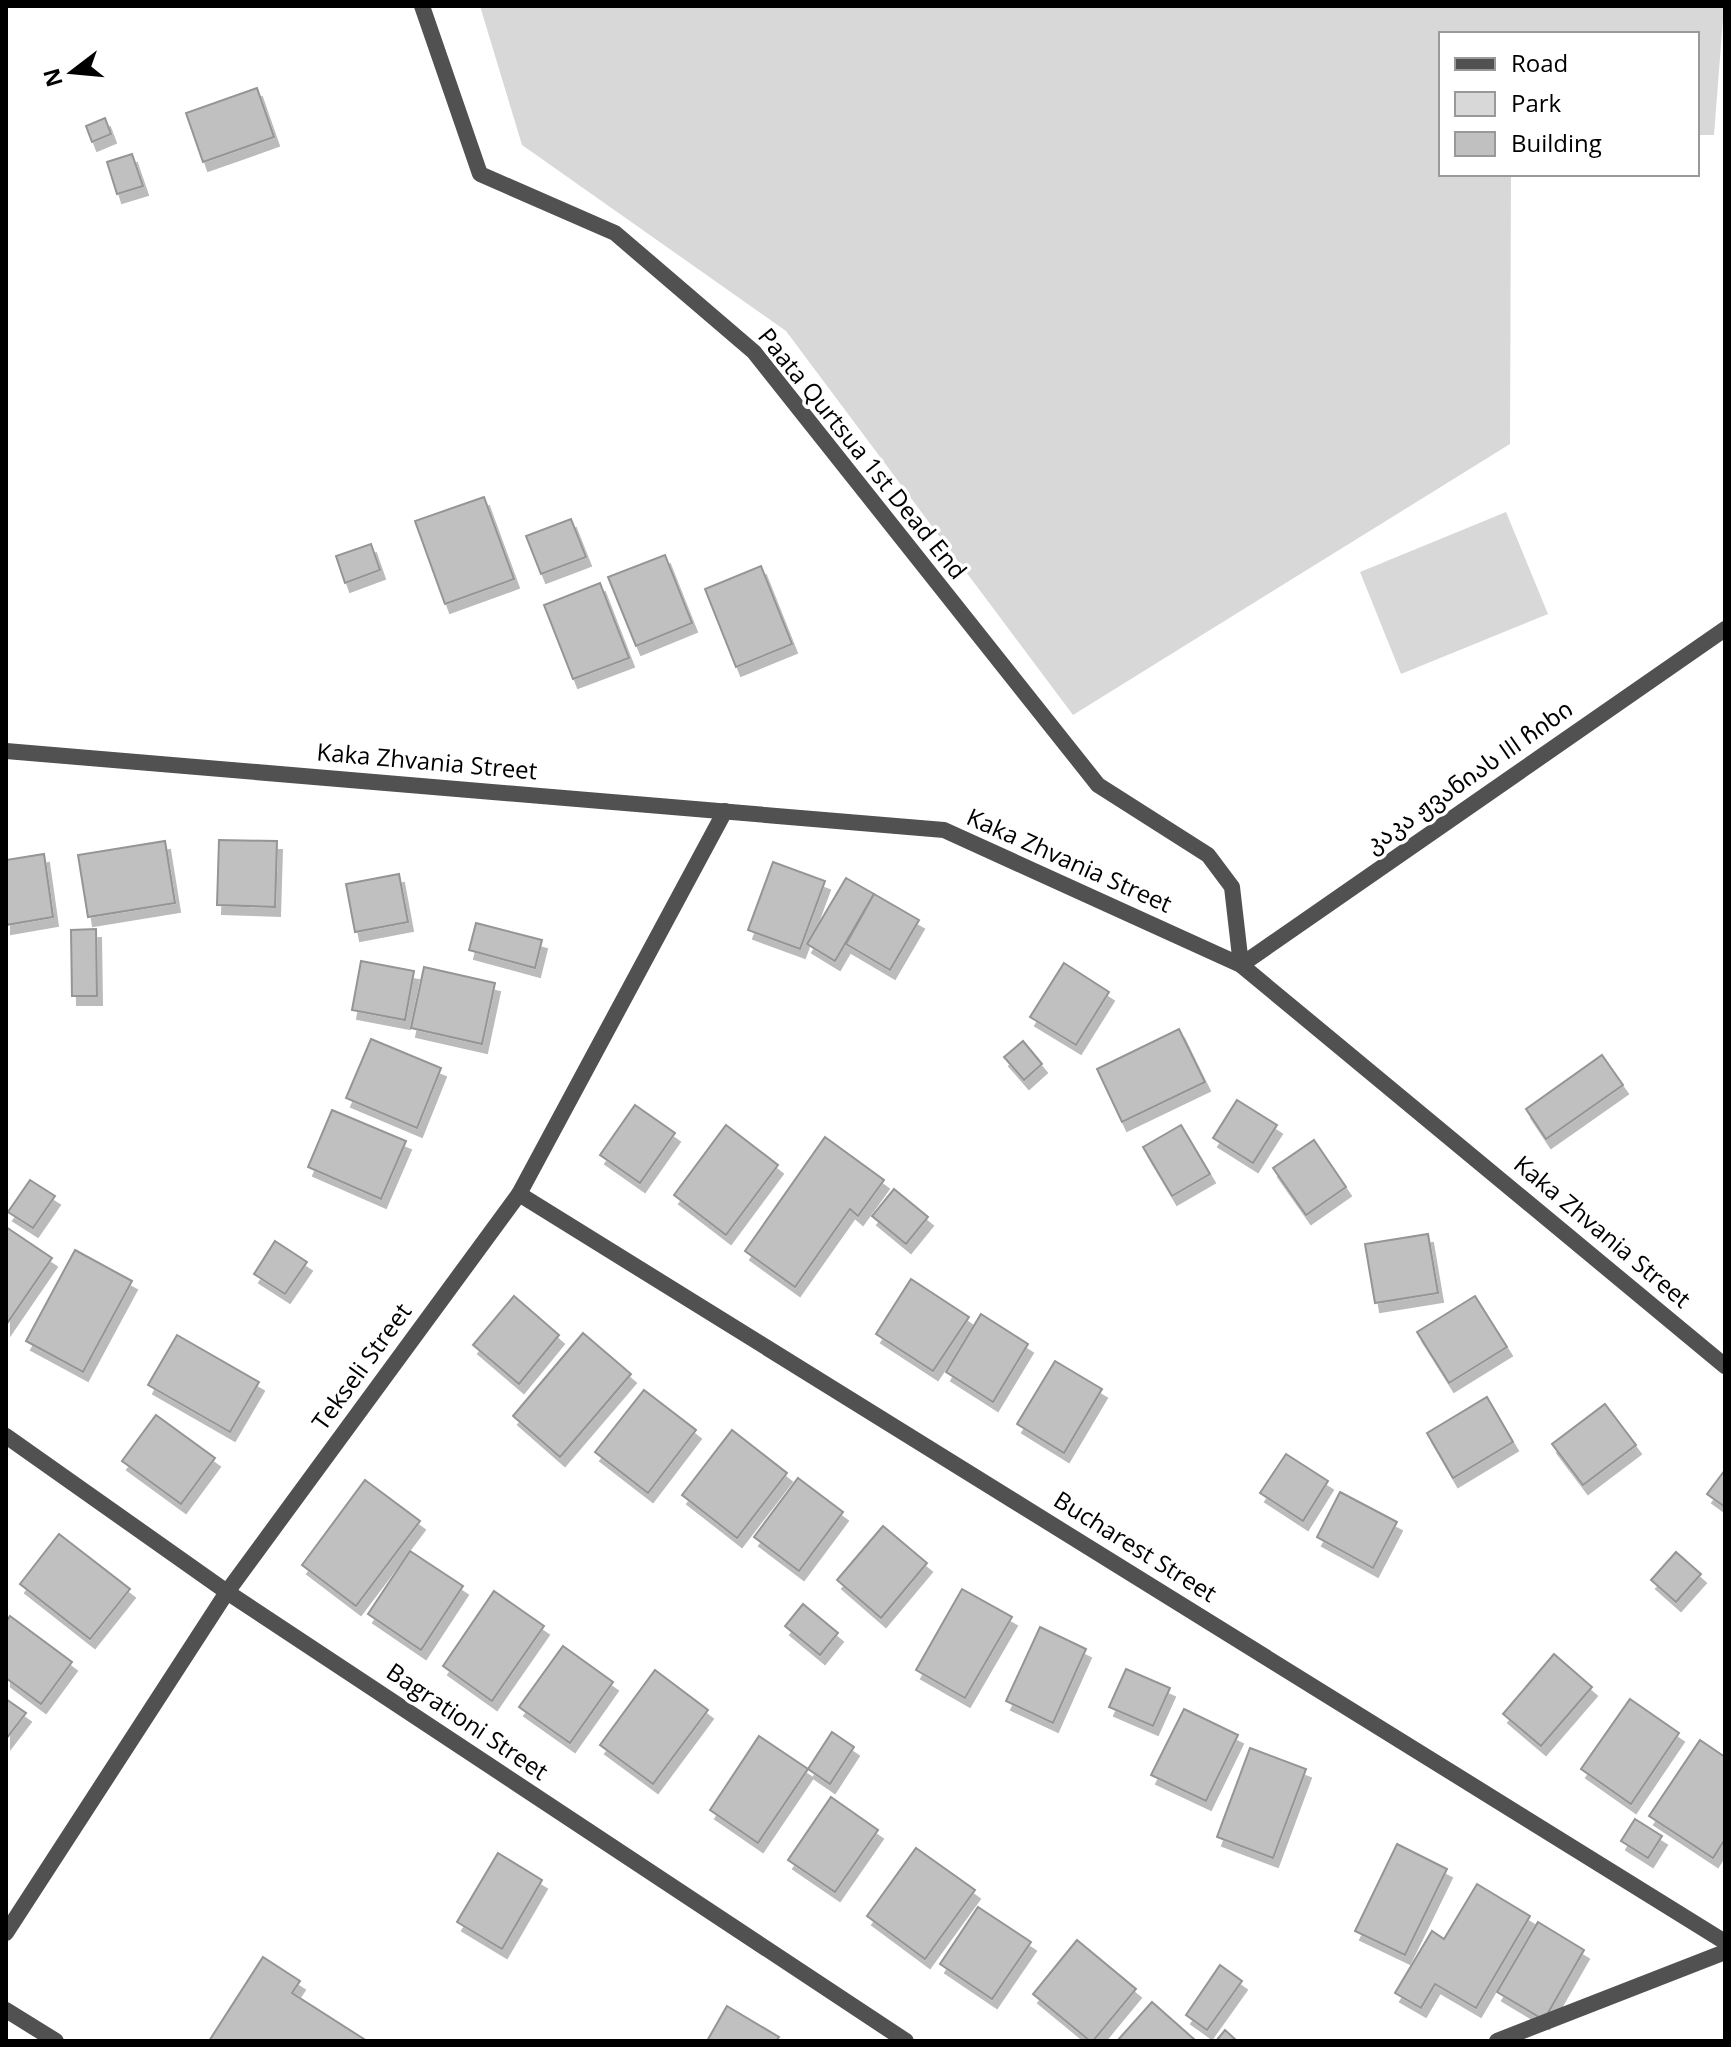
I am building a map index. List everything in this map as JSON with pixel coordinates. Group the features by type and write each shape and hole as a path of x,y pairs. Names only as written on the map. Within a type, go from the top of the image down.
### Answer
{"street":[{"name":"Paata Qurtsua 1st Dead End","path":"422,6 480,174 615,233 754,352 1098,785 1208,855 1232,887 1241,965"},
{"name":"კაკა ჟვანიას III ჩიხი","path":"1241,965 1725,629"},
{"name":"Kaka Zhvania Street","path":"6,751 944,830 1241,965 1725,1366"},
{"name":"Tekseli Street","path":"6,1933 227,1592 519,1194 725,811"},
{"name":"Bucharest Street","path":"519,1194 1725,1942"},
{"name":"Bagrationi Street","path":"6,1436 227,1592 906,2041"},
{"path":"1497,2041 1725,1952"},
{"path":"6,2010 56,2041"}],"green space":[{"path":"480,6 1724,6 1714,135 1699,135 1699,32 1439,32 1439,176 1511,176 1510,444 1073,715 786,331 522,145"},
{"path":"1506,512 1548,614 1401,674 1360,572"}],"building":[{"path":"257,88 274,137 203,162 186,113"},
{"path":"105,118 111,134 92,142 86,126"},
{"path":"132,154 143,186 117,194 107,162"},
{"path":"484,497 514,579 445,604 415,521"},
{"path":"571,519 586,557 541,574 526,536"},
{"path":"371,544 380,570 345,583 336,556"},
{"path":"665,555 692,623 636,646 608,577"},
{"path":"761,566 792,644 736,667 705,589"},
{"path":"600,583 629,658 573,679 544,605"},
{"path":"219,840 277,841 275,907 217,905"},
{"path":"165,841 175,903 88,917 78,855"},
{"path":"44,854 53,917 6,925 6,860"},
{"path":"773,862 825,881 800,949 748,930"},
{"path":"399,874 408,922 355,932 346,884"},
{"path":"846,878 874,894 835,961 807,944"},
{"path":"874,894 919,920 890,970 846,944"},
{"path":"476,923 542,940 535,968 469,950"},
{"path":"96,929 97,996 72,996 71,930"},
{"path":"361,961 414,971 405,1020 352,1010"},
{"path":"1064,963 1109,992 1076,1045 1030,1017"},
{"path":"424,967 495,983 482,1044 411,1028"},
{"path":"1179,1029 1205,1082 1122,1122 1097,1069"},
{"path":"371,1039 441,1068 417,1128 346,1098"},
{"path":"1023,1041 1042,1064 1024,1080 1004,1057"},
{"path":"1602,1055 1623,1085 1546,1139 1526,1109"},
{"path":"1237,1100 1277,1125 1253,1163 1213,1138"},
{"path":"635,1105 675,1133 640,1183 600,1155"},
{"path":"332,1110 406,1141 381,1199 308,1167"},
{"path":"726,1125 778,1165 726,1235 674,1195"},
{"path":"1181,1125 1210,1174 1172,1196 1143,1147"},
{"path":"825,1137 884,1180 858,1216 850,1209 795,1287 745,1251"},
{"path":"1314,1140 1346,1187 1306,1215 1273,1168"},
{"path":"30,1180 55,1196 33,1228 8,1212"},
{"path":"894,1189 928,1217 906,1244 872,1216"},
{"path":"6,1227 52,1258 6,1325"},
{"path":"1428,1234 1438,1293 1375,1303 1365,1244"},
{"path":"275,1241 307,1262 285,1294 254,1274"},
{"path":"75,1250 132,1281 83,1372 26,1341"},
{"path":"911,1279 969,1317 933,1371 876,1334"},
{"path":"514,1296 559,1335 519,1384 473,1345"},
{"path":"1475,1296 1507,1347 1449,1383 1417,1332"},
{"path":"981,1314 1028,1344 993,1402 946,1372"},
{"path":"583,1333 631,1374 560,1457 513,1416"},
{"path":"177,1335 259,1382 230,1432 148,1385"},
{"path":"1055,1361 1102,1389 1064,1453 1017,1424"},
{"path":"644,1390 696,1430 648,1493 595,1452"},
{"path":"1487,1397 1513,1442 1453,1478 1427,1433"},
{"path":"1605,1404 1636,1445 1583,1485 1552,1444"},
{"path":"156,1415 215,1458 181,1504 122,1461"},
{"path":"732,1430 787,1473 737,1538 682,1495"},
{"path":"1286,1454 1328,1481 1303,1521 1260,1493"},
{"path":"1725,1470 1725,1507 1707,1494"},
{"path":"798,1478 843,1512 799,1571 754,1537"},
{"path":"365,1480 420,1521 356,1606 302,1565"},
{"path":"1340,1492 1397,1522 1373,1568 1317,1537"},
{"path":"883,1526 927,1563 881,1618 837,1580"},
{"path":"59,1534 130,1589 90,1639 20,1584"},
{"path":"410,1551 463,1586 421,1650 368,1614"},
{"path":"1676,1552 1701,1574 1676,1602 1651,1580"},
{"path":"962,1589 1012,1617 965,1698 916,1670"},
{"path":"494,1591 544,1626 492,1701 443,1666"},
{"path":"803,1604 838,1633 820,1655 785,1626"},
{"path":"10,1616 72,1662 41,1704 6,1678 6,1622"},
{"path":"1040,1627 1086,1649 1053,1723 1006,1701"},
{"path":"563,1646 613,1682 570,1743 519,1707"},
{"path":"1554,1654 1592,1687 1541,1746 1503,1714"},
{"path":"1126,1669 1170,1688 1153,1726 1109,1707"},
{"path":"655,1670 708,1710 653,1784 600,1745"},
{"path":"6,1699 26,1713 6,1739"},
{"path":"1630,1699 1679,1733 1631,1804 1581,1769"},
{"path":"1184,1709 1238,1735 1206,1801 1151,1775"},
{"path":"832,1732 854,1747 830,1784 808,1769"},
{"path":"759,1736 808,1769 758,1843 710,1810"},
{"path":"1700,1740 1725,1757 1725,1839 1713,1858 1649,1816"},
{"path":"1250,1748 1306,1769 1273,1858 1217,1837"},
{"path":"831,1797 878,1830 835,1892 788,1860"},
{"path":"1635,1819 1662,1836 1648,1858 1621,1841"},
{"path":"1397,1844 1447,1869 1405,1955 1355,1931"},
{"path":"916,1848 975,1890 925,1959 867,1916"},
{"path":"498,1853 542,1880 502,1949 457,1922"},
{"path":"1477,1884 1530,1916 1476,2008 1435,1984 1421,2008 1395,1993 1432,1931 1444,1939"},
{"path":"978,1907 1031,1942 992,1999 940,1964"},
{"path":"1538,1922 1584,1950 1544,2020 1497,1992"},
{"path":"1077,1940 1136,1989 1093,2041 1033,1994"},
{"path":"263,1957 300,1981 292,1993 367,2041 209,2041"},
{"path":"1220,1965 1242,1981 1207,2030 1186,2015"},
{"path":"1152,2002 1195,2040 1117,2041"},
{"path":"727,2006 779,2037 776,2041 707,2041"},
{"path":"1225,2030 1237,2041 1216,2041"}]}
